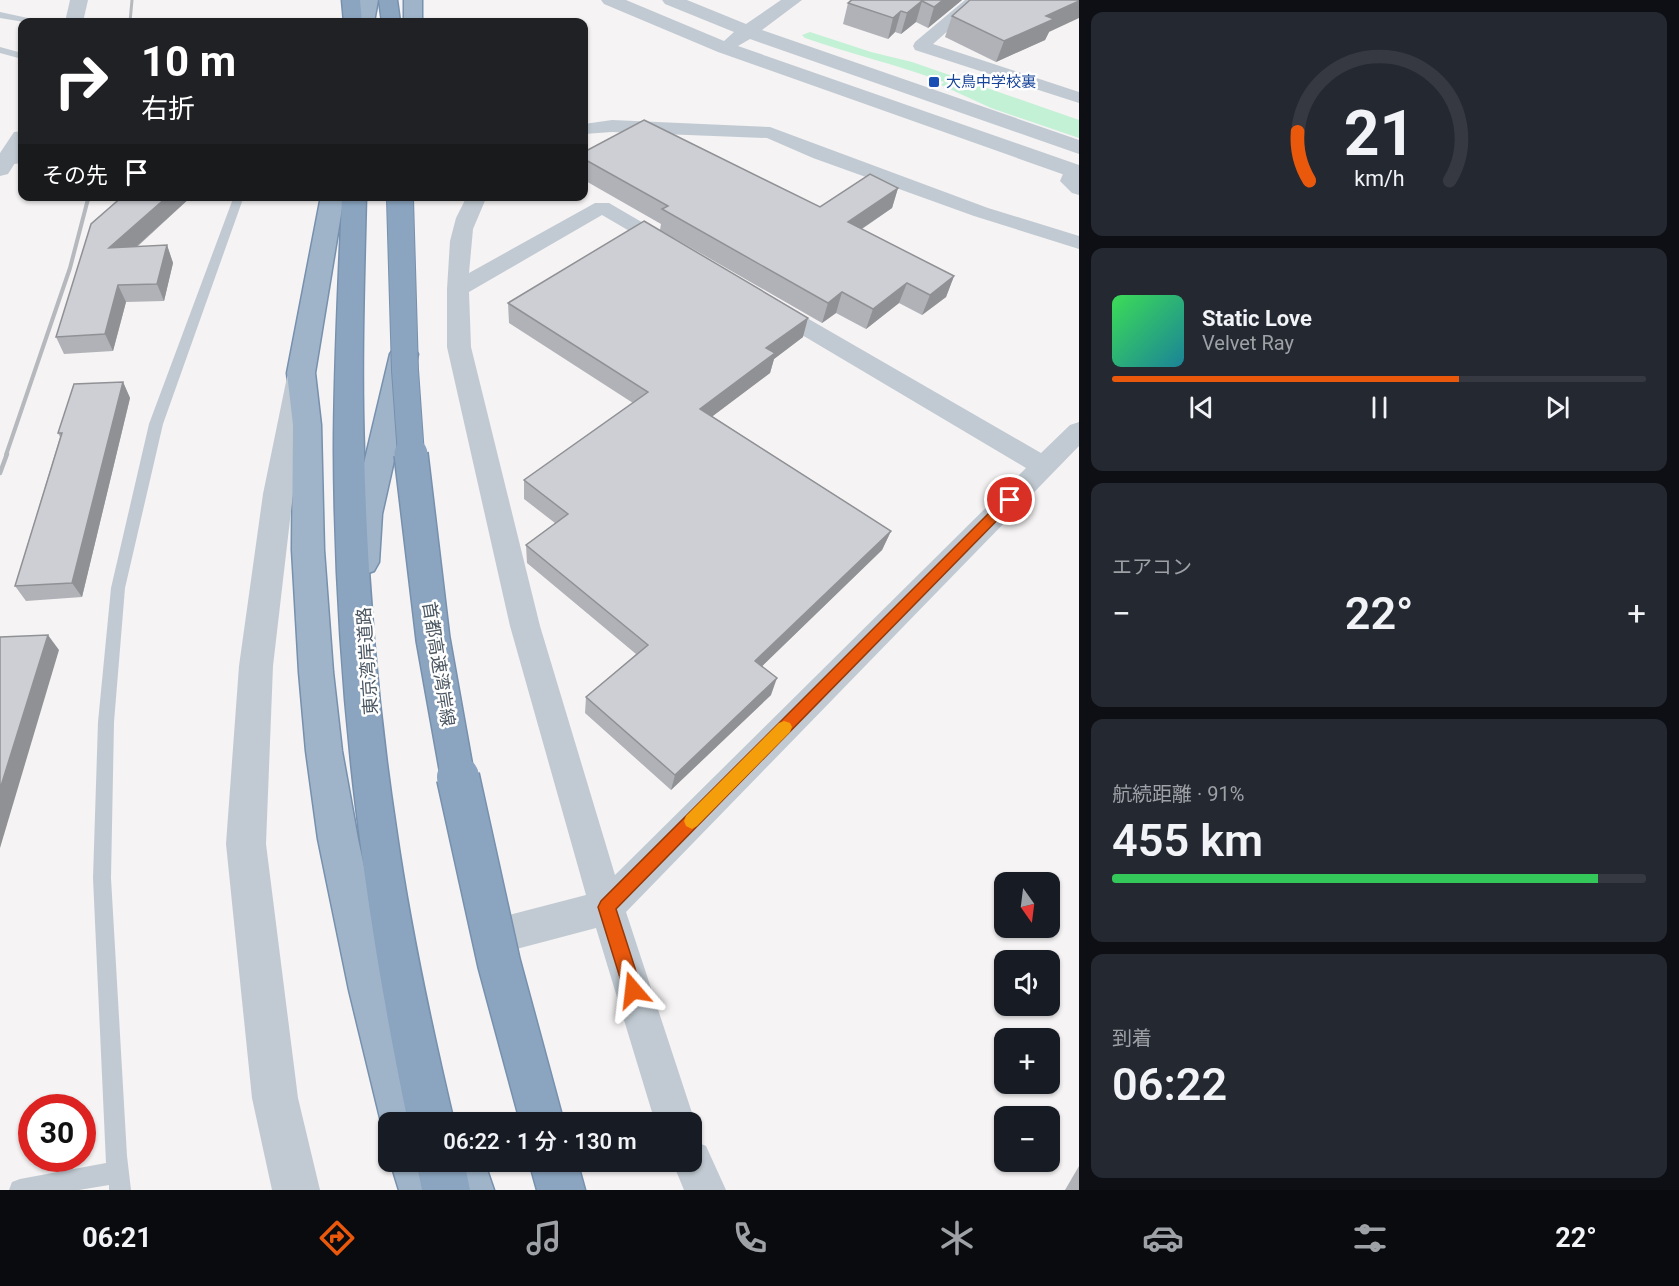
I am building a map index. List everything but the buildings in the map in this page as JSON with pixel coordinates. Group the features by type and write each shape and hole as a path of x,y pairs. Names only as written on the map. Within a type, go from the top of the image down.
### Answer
{"highway":[{"path":"351,0 353,18"},
{"path":"366,18 369,0"},
{"path":"388,0 390,18"},
{"path":"404,18 406,0"},
{"path":"413,0 413,18"},
{"path":"332,201 301,373 307,425 310,602 324,751 338,839 370,990 401,1112"},
{"path":"354,201 349,450 355,604 365,731 386,896 429,1112"},
{"name":"首都高速湾岸線","path":"400,201 406,373 413,475 449,735 485,905 539,1112"},
{"name":"東京湾岸道路","path":"411,201 409,330 367,514 362,577 368,694 385,831 409,968 447,1112"},
{"path":"417,1172 423,1190"},
{"path":"442,1172 446,1190"},
{"path":"464,1172 470,1190"},
{"path":"556,1172 561,1190"}],"street":[{"path":"75,18 79,0"},
{"path":"610,0 725,48 1077,178"},
{"path":"671,0 747,32 1079,147"},
{"path":"725,48 793,0"},
{"path":"975,0 921,46 1079,98"},
{"path":"588,129 612,126 770,133 820,154 981,212 1079,243"},
{"path":"9,164 18,145"},
{"path":"474,201 459,245 459,347 525,626 607,907 672,1112"},
{"path":"458,289 602,207 694,261"},
{"path":"756,297 1043,466"},
{"path":"409,330 414,460 440,683 468,815 552,1112"},
{"path":"296,1190 275,1098 246,844 256,666 278,494 301,373"},
{"path":"501,935 607,907 1079,431"},
{"path":"570,1172 576,1190"},
{"path":"697,1172 705,1190"}],"lane":[{"path":"0,15 18,19"},
{"path":"0,50 18,55"},
{"path":"0,56 18,56"},
{"path":"20,1190 119,1181 102,878 106,722 118,588 156,424 237,201"}],"green space":[{"path":"810,32 871,52 912,62 1079,120 1079,138 991,108 941,85 944,82 822,44 802,35"}],"railway":[{"path":"130,18 132,0"},
{"path":"6,455 70,268 87,201"},
{"path":"0,473 7,454"}],"slow traffic":[{"path":"692,821 784,727"}],"place":[{"name":"大鳥中学校裏","path":"934,82"}],"route":[{"path":"633,990 607,907 1010,500"}]}
